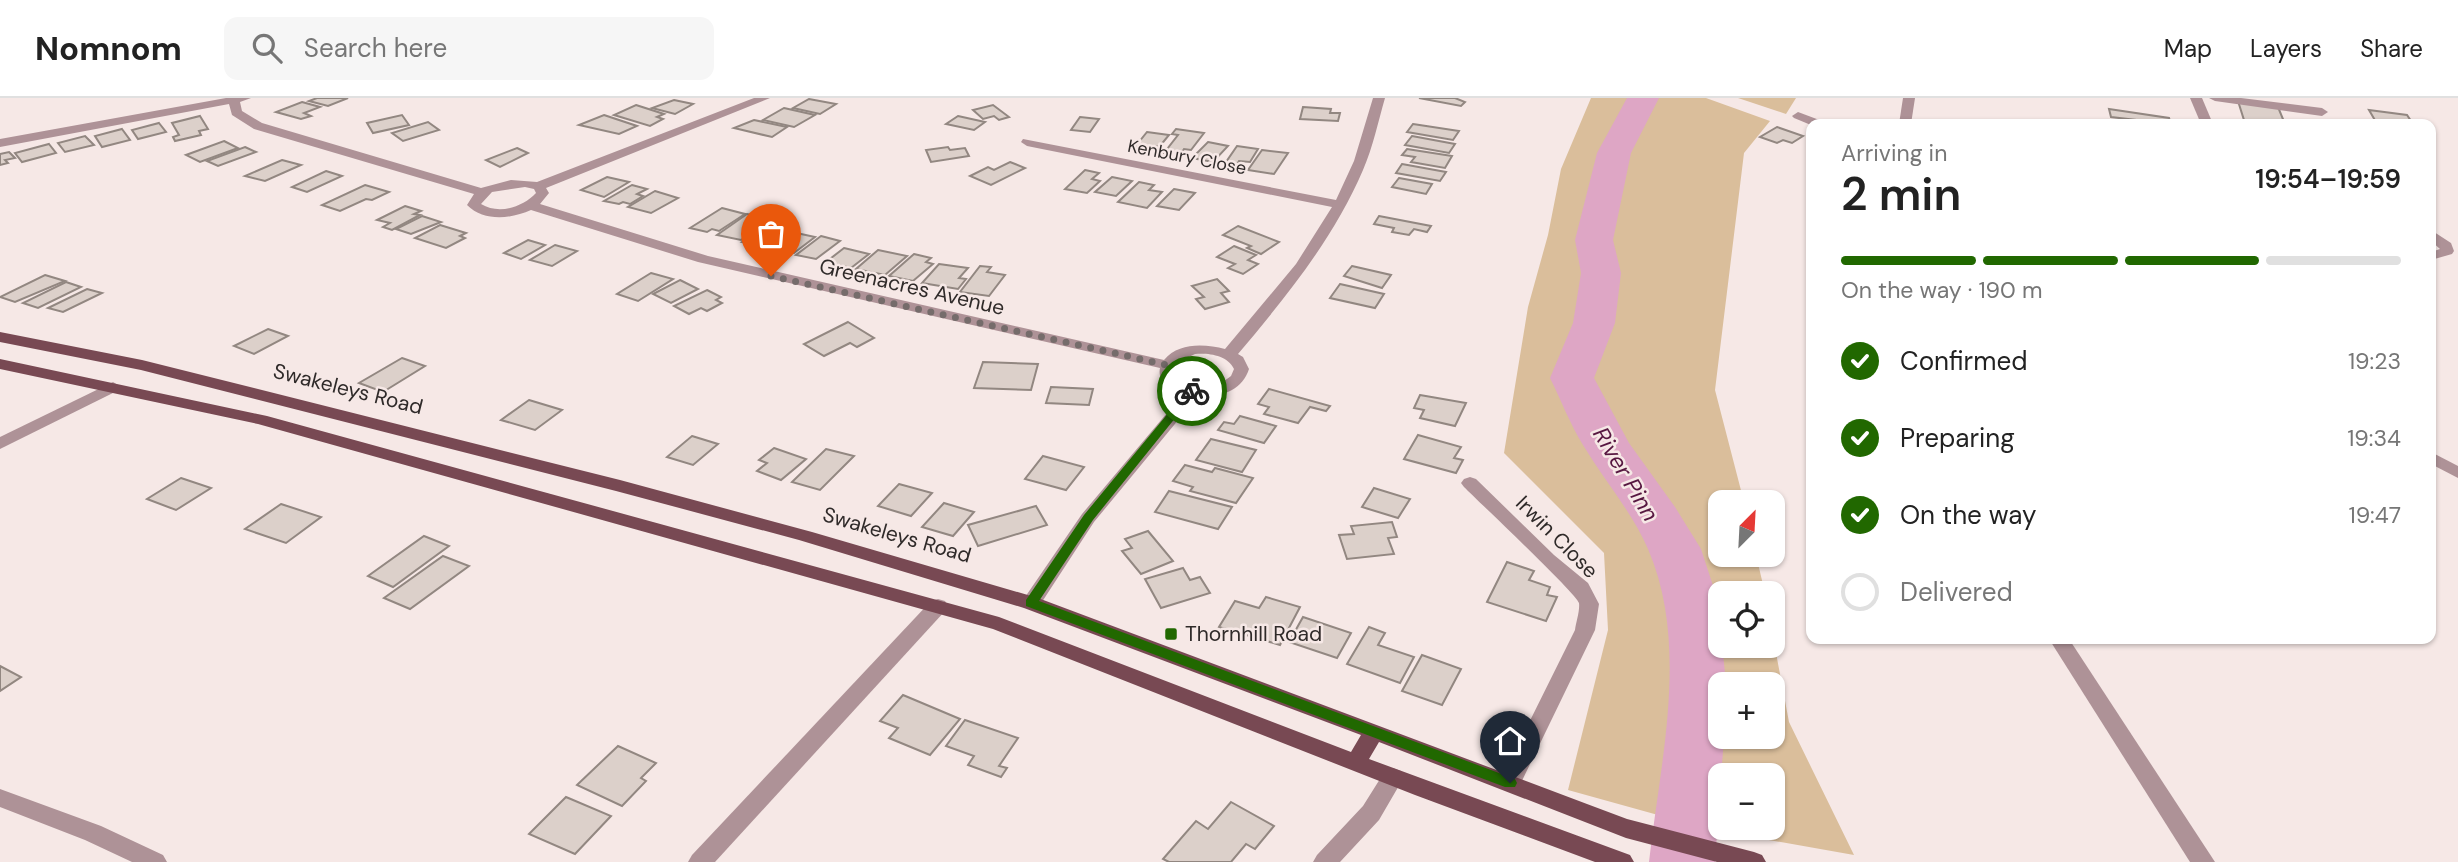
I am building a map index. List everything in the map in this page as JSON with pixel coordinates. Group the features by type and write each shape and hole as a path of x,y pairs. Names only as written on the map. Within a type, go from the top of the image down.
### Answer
{"main road":[{"name":"Swakeleys Road","path":"0,337 142,365 831,543 1031,603 1626,828 1754,862"},
{"path":"0,364 261,420 938,606 1018,631 1356,764 1618,861"},
{"path":"673,532 701,508"},
{"path":"1356,764 1374,731"}],"street":[{"path":"0,133 189,98"},
{"path":"0,142 239,99 236,113 258,126 483,193 508,184 525,183 538,186 764,98"},
{"path":"1229,354 1292,282 1329,228 1358,167 1379,98"},
{"path":"1906,119 1909,98"},
{"path":"2196,98 2205,119"},
{"path":"2215,98 2320,106 2328,119"},
{"path":"1798,116 1806,119"},
{"name":"Kenbury Close","path":"1027,142 1341,205"},
{"path":"529,205 543,193 538,186"},
{"name":"Greenacres Avenue","path":"483,193 474,201 474,205 483,211 510,211 529,205 704,259 817,288 1167,365"},
{"path":"2436,238 2446,246 2446,251 2436,254"},
{"path":"1192,350 1217,350 1229,354 1242,367 1242,374 1237,381 1217,391 1194,392 1172,383 1167,376 1167,365 1172,359 1192,350"},
{"path":"0,444 113,387"},
{"path":"1031,603 1088,518 1194,392"},
{"path":"2436,460 2458,472"},
{"name":"Irwin Close","path":"1470,483 1547,559 1581,588 1589,604 1585,629 1510,783"},
{"path":"700,862 938,606"},
{"path":"2062,644 2203,862"},
{"path":"1325,862 1371,813 1392,777"},
{"path":"0,798 93,833 152,862"}],"shaded area":[{"path":"1591,98 1706,98 1770,121 1744,153 1715,390 1741,490 1708,490 1708,567 1759,567 1762,581 1708,581 1708,658 1777,658 1780,672 1708,672 1708,749 1785,749 1785,701 1789,722 1854,855 1769,840 1785,840 1785,763 1708,763 1708,829 1568,790 1608,630 1604,553 1504,453 1528,307 1548,235 1561,169"},
{"path":"1738,98 1796,98 1786,114"}],"building":[{"path":"317,98 348,98 328,106 309,101"},
{"path":"1419,98 1455,98 1465,102 1461,106"},
{"path":"809,99 836,104 820,114 793,108"},
{"path":"674,100 693,104 675,114 652,108"},
{"path":"2238,101 2278,107 2283,119 2244,119"},
{"path":"302,102 320,107 304,113 311,116 301,119 276,112"},
{"path":"636,105 664,114 657,117 663,119 650,126 614,115"},
{"path":"993,105 1009,117 999,120 994,116 983,119 973,110"},
{"path":"1303,107 1331,109 1330,113 1340,113 1338,121 1300,119"},
{"path":"784,108 815,115 794,127 763,120"},
{"path":"2109,109 2169,119 2128,119 2111,117"},
{"path":"2369,110 2407,115 2410,119 2374,119"},
{"path":"402,115 409,125 373,133 367,123"},
{"path":"604,115 637,126 619,134 579,125"},
{"path":"200,116 208,129 199,131 201,135 175,141 173,137 179,135 172,123"},
{"path":"958,116 985,122 974,130 946,124"},
{"path":"1080,117 1099,119 1090,132 1071,130"},
{"path":"754,120 787,127 772,137 734,128"},
{"path":"428,122 439,130 403,141 392,133"},
{"path":"159,123 166,132 138,139 132,130"},
{"path":"1413,124 1459,131 1453,140 1407,132"},
{"path":"1777,127 1803,136 1792,143 1783,140 1777,143 1760,137"},
{"path":"122,129 130,140 102,147 95,136"},
{"path":"1176,129 1204,133 1191,150 1184,149 1180,155 1164,153 1178,135 1172,134"},
{"path":"1147,132 1169,135 1160,146 1135,147"},
{"path":"85,136 94,145 65,152 58,143"},
{"path":"1412,136 1455,144 1449,153 1405,145"},
{"path":"224,141 238,148 200,162 186,155"},
{"path":"1208,142 1228,146 1213,162 1192,158"},
{"path":"49,144 56,153 22,162 15,153"},
{"path":"1237,146 1258,149 1250,162 1239,161 1236,166 1224,165"},
{"path":"245,147 256,152 218,166 207,161"},
{"path":"948,147 950,150 965,148 969,156 931,162 926,150"},
{"path":"517,148 528,153 500,167 486,160"},
{"path":"1407,149 1452,156 1445,168 1411,162 1415,157 1402,155"},
{"path":"1262,150 1288,153 1274,174 1248,170"},
{"path":"9,152 15,158 5,160 8,163 0,165 0,154"},
{"path":"282,160 301,165 265,181 245,176"},
{"path":"1010,162 1025,168 991,185 970,176 988,167 994,170"},
{"path":"1402,164 1446,172 1440,181 1396,173"},
{"path":"1085,170 1099,173 1092,179 1100,181 1087,193 1065,189"},
{"path":"326,171 342,176 307,192 292,187"},
{"path":"607,177 629,182 604,197 581,190"},
{"path":"1112,177 1132,181 1116,196 1095,192"},
{"path":"1399,178 1432,184 1426,194 1392,187"},
{"path":"1139,182 1154,185 1149,190 1162,192 1147,208 1118,202"},
{"path":"365,185 389,192 340,211 322,205"},
{"path":"632,185 647,189 637,194 643,196 630,204 604,201"},
{"path":"1174,189 1195,193 1179,210 1157,206"},
{"path":"655,191 678,198 651,213 628,207"},
{"path":"405,206 421,211 414,214 420,215 392,230 383,227 390,223 377,220"},
{"path":"722,208 745,214 719,231 712,229 707,232 690,228"},
{"path":"747,214 771,219 741,240 717,235"},
{"path":"422,216 441,222 411,234 396,229"},
{"path":"1379,216 1431,226 1427,232 1414,229 1409,235 1392,232 1394,228 1374,224"},
{"path":"768,224 789,230 763,247 742,242"},
{"path":"440,225 466,233 460,236 465,238 446,248 415,238"},
{"path":"1238,226 1279,242 1261,254 1247,248 1251,246 1223,235"},
{"path":"792,232 815,237 794,253 770,248"},
{"path":"821,236 840,241 816,259 796,255"},
{"path":"528,240 545,245 521,259 504,253"},
{"path":"555,245 577,251 552,266 530,260"},
{"path":"1234,246 1256,255 1248,260 1258,264 1243,274 1228,268 1235,264 1217,257"},
{"path":"844,248 869,254 851,268 826,262"},
{"path":"878,250 907,256 885,275 856,269"},
{"path":"914,254 931,258 926,262 933,264 913,281 889,276"},
{"path":"939,264 968,268 959,278 966,279 958,289 922,283"},
{"path":"980,266 991,267 987,272 1005,275 989,296 960,292"},
{"path":"1352,266 1391,275 1382,288 1344,276"},
{"path":"651,273 673,279 638,301 617,294"},
{"path":"45,275 65,281 15,302 0,297"},
{"path":"1217,279 1229,291 1221,293 1229,302 1205,309 1196,299 1204,297 1192,286"},
{"path":"680,280 698,289 671,303 653,294"},
{"path":"66,282 81,287 38,308 23,303"},
{"path":"1340,284 1384,294 1375,308 1330,298"},
{"path":"87,289 102,293 63,312 48,308"},
{"path":"707,290 721,297 716,300 722,303 707,311 701,308 689,314 674,306"},
{"path":"848,322 874,338 857,347 850,343 824,356 804,344"},
{"path":"268,329 288,336 254,354 234,346"},
{"path":"402,358 425,366 383,392 359,383"},
{"path":"983,362 1038,364 1031,390 974,388"},
{"path":"1051,387 1093,389 1089,405 1046,403"},
{"path":"1269,389 1330,406 1326,411 1310,407 1298,423 1264,414 1269,407 1258,404"},
{"path":"1420,395 1466,403 1455,426 1420,418 1424,410 1414,408"},
{"path":"529,400 562,410 535,430 501,420"},
{"path":"1240,416 1276,426 1264,443 1218,430 1224,422 1234,424"},
{"path":"1418,435 1461,447 1454,458 1463,460 1456,473 1404,459"},
{"path":"692,436 718,444 693,465 667,457"},
{"path":"1211,439 1256,450 1242,472 1196,460"},
{"path":"774,448 806,459 781,480 757,471 767,463 759,460"},
{"path":"826,449 854,456 820,490 792,482"},
{"path":"1043,456 1084,467 1066,490 1025,479"},
{"path":"1185,465 1212,472 1215,468 1253,478 1236,503 1190,491 1193,487 1173,481"},
{"path":"181,478 211,488 176,510 147,499"},
{"path":"899,484 932,493 911,516 878,506"},
{"path":"1374,488 1410,499 1398,518 1362,507"},
{"path":"1169,491 1232,507 1218,529 1155,512"},
{"path":"944,503 974,512 953,536 922,527"},
{"path":"281,504 321,517 286,543 245,529"},
{"path":"1036,506 1047,525 978,546 968,525"},
{"path":"1392,522 1397,537 1388,538 1394,554 1347,559 1339,535 1354,534 1351,526"},
{"path":"1148,531 1173,561 1141,574 1122,551 1132,548 1125,539"},
{"path":"424,536 449,546 393,587 368,576"},
{"path":"443,556 469,566 410,609 384,598"},
{"path":"1507,562 1534,571 1529,580 1550,587 1547,595 1557,597 1546,621 1487,602"},
{"path":"1183,568 1190,580 1200,577 1210,593 1161,608 1145,579"},
{"path":"1266,597 1300,607 1280,645 1219,627 1235,601 1259,608"},
{"path":"1303,617 1351,633 1337,658 1289,642"},
{"path":"1369,627 1385,633 1378,645 1414,657 1400,683 1347,664"},
{"path":"1422,655 1461,669 1442,705 1402,691"},
{"path":"0,666 21,677 0,691"},
{"path":"903,695 960,719 930,755 889,738 898,728 880,721"},
{"path":"965,720 1018,738 999,766 1007,768 1001,777 968,765 974,756 946,746"},
{"path":"618,746 656,763 641,778 646,781 622,806 577,785"},
{"path":"566,797 611,816 575,854 529,834"},
{"path":"1231,802 1274,826 1255,849 1246,844 1231,862 1169,862 1163,859 1196,821 1208,829"}],"waterway":[{"name":"River Pinn","path":"1643,98 1614,153 1594,240 1601,273 1594,323 1572,378 1606,444 1647,503 1674,549 1690,601 1696,637 1696,713 1682,862"}],"way so far":[{"path":"771,276 1167,365 1167,376 1172,383 1192,391"}],"place":[{"name":"Thornhill Road","path":"1171,634"}],"route":[{"path":"1192,391 1194,392 1088,518 1031,603 1510,783"}]}
